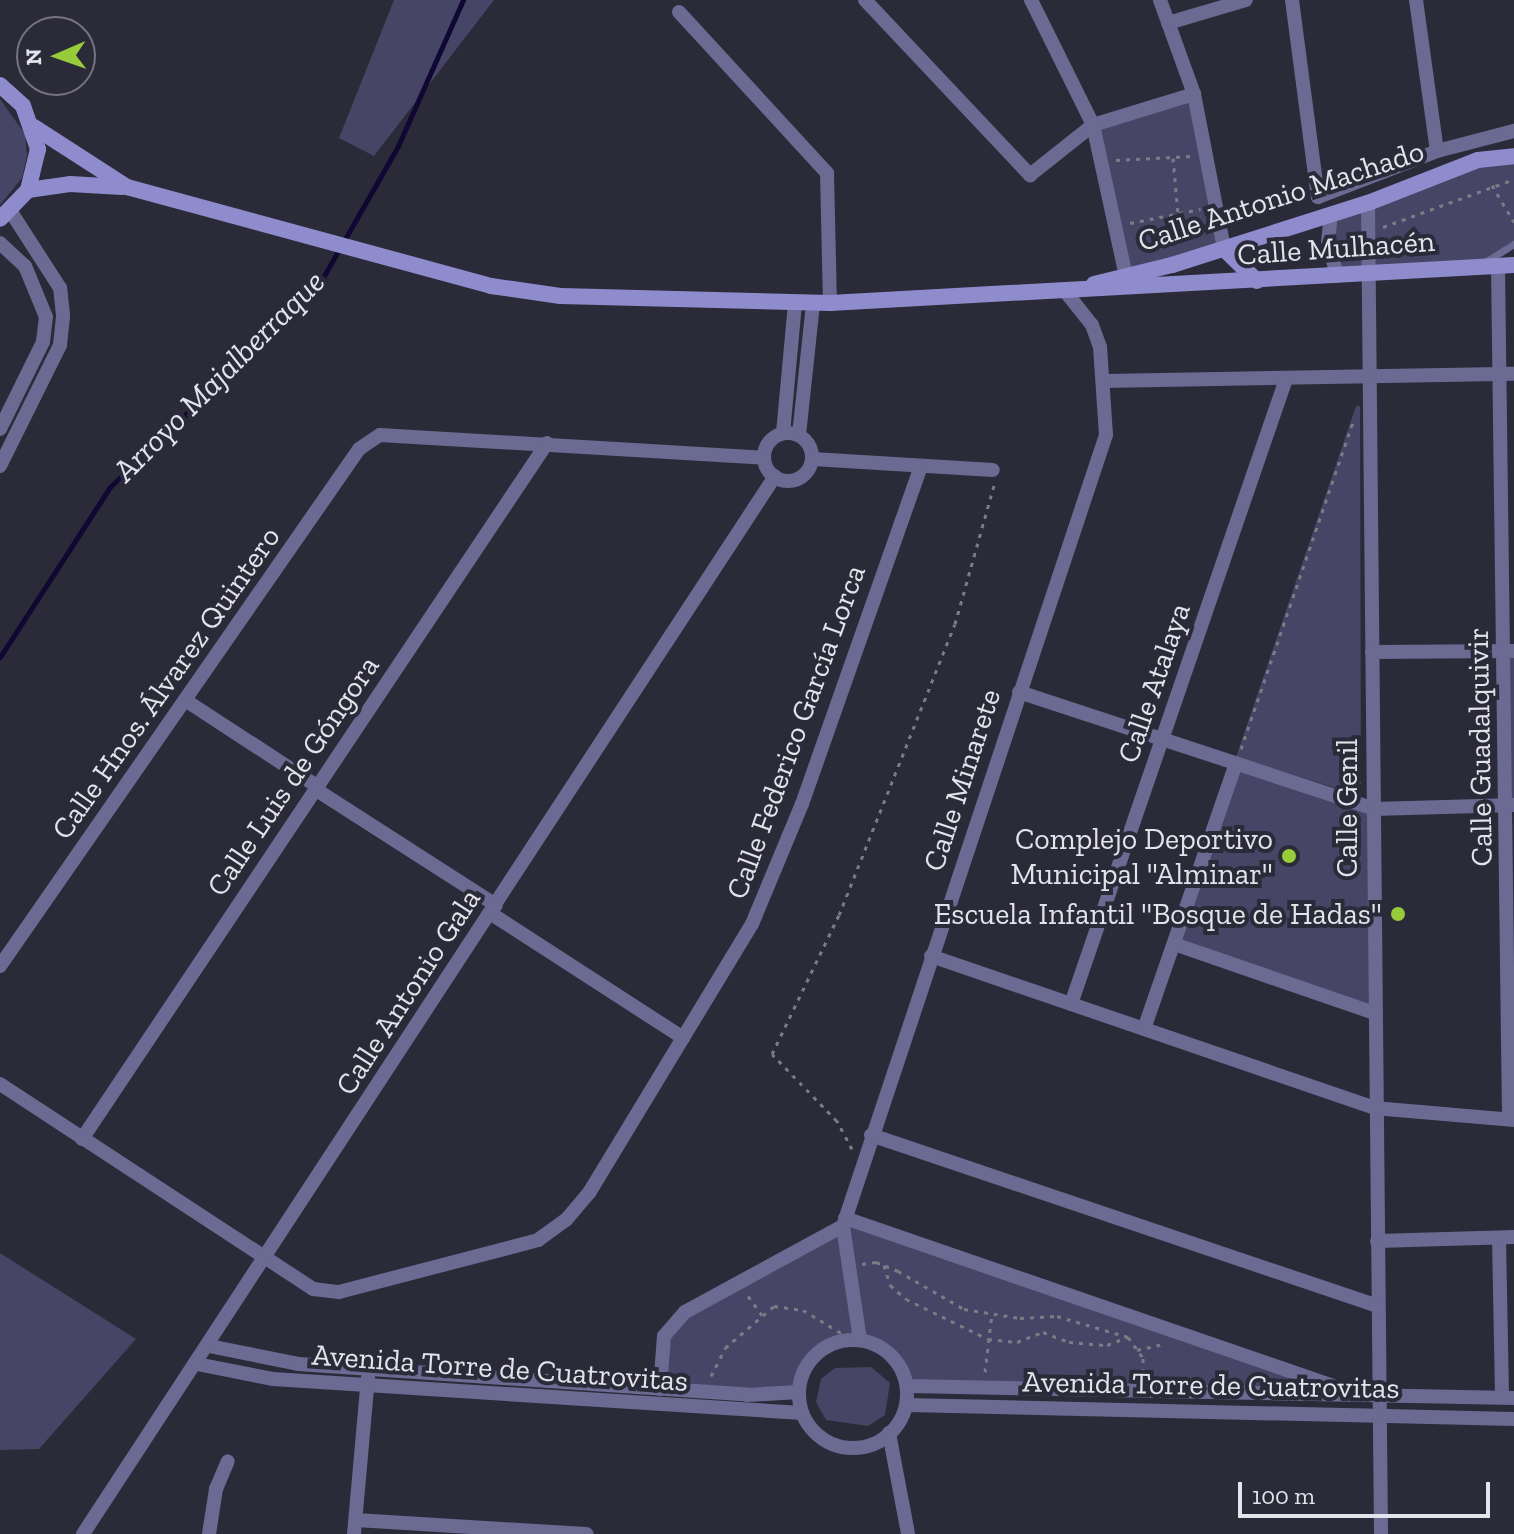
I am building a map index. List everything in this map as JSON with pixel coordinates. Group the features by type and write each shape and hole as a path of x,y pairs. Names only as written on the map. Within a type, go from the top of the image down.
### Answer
{"street":[{"path":"865,0 1030,175 1093,125 1194,94"},
{"path":"1031,0 1093,125 1126,276"},
{"path":"1160,0 1194,94 1224,249 1257,281"},
{"path":"1168,23 1246,0"},
{"name":"Calle Antonio Machado","path":"1292,0 1318,197 1437,151 1514,131"},
{"path":"1416,0 1437,151"},
{"path":"679,12 827,173 822,303 799,435 813,459"},
{"path":"0,85 23,106 34,127 38,149 28,190 5,216 60,288 63,315 60,345 0,466"},
{"path":"34,127 127,187"},
{"name":"Calle Antonio Machado","path":"1065,291 1224,249 1361,204 1478,160 1514,156"},
{"path":"28,190 70,184 127,187 491,286 560,296 822,303 1065,291"},
{"name":"Calle Genil","path":"1350,185 1372,231 1369,273 1374,1108 1382,1415 1381,1534"},
{"path":"1331,214 1328,242 1337,276"},
{"path":"0,243 25,266 46,317 43,342 0,429"},
{"name":"Calle Mulhacén","path":"1065,291 1506,265"},
{"name":"Calle Guadalquivir","path":"1506,265 1511,1120"},
{"name":"Calle Minarete","path":"856,1340 844,1222 1106,435 1105,381 1092,325 1065,291"},
{"path":"783,433 795,303"},
{"path":"1105,381 1507,374"},
{"name":"Calle Atalaya","path":"1071,1004 1286,379"},
{"path":"799,435 783,433 769,442 764,458 775,476 788,481 802,477 813,459"},
{"name":"Calle Hnos. Álvarez Quintero","path":"0,966 359,449 380,435 547,443"},
{"path":"547,443 764,458"},
{"name":"Calle Luis de Góngora","path":"82,1139 547,443"},
{"path":"813,459 993,470"},
{"name":"Calle Federico García Lorca","path":"0,1084 313,1289 339,1292 538,1240 566,1220 589,1193 758,911 802,804 921,466"},
{"name":"Calle Antonio Gala","path":"83,1534 209,1346 775,476"},
{"path":"1372,652 1509,651"},
{"path":"1019,692 1374,809 1510,805"},
{"path":"185,700 425,858 493,909 683,1038"},
{"path":"1144,1029 1236,764"},
{"path":"1174,944 1374,1013"},
{"path":"931,956 1374,1108 1511,1120"},
{"path":"871,1135 1378,1306"},
{"path":"660,1389 664,1336 685,1312 844,1222 1354,1393"},
{"path":"1377,1241 1507,1237 1508,1397"},
{"path":"856,1340 897,1360 908,1386 908,1405 901,1422 877,1444 847,1449 820,1438 802,1413 799,1392 818,1353 856,1340"},
{"name":"Avenida Torre de Cuatrovitas","path":"209,1346 298,1364 709,1392 799,1392"},
{"name":"Avenida Torre de Cuatrovitas","path":"197,1364 273,1379 802,1413"},
{"path":"369,1368 355,1527 587,1534"},
{"name":"Avenida Torre de Cuatrovitas","path":"908,1386 1508,1397"},
{"name":"Avenida Torre de Cuatrovitas","path":"908,1405 1514,1419"},
{"path":"889,1433 908,1534"},
{"path":"209,1534 216,1489 228,1461"}],"lane":[{"path":"1476,267 1514,244"}],"path":[{"path":"1100,161 1206,155"},
{"path":"1173,157 1178,214"},
{"path":"1372,231 1514,179"},
{"path":"1492,185 1514,222"},
{"path":"1115,226 1216,206"},
{"path":"1236,764 1356,414"},
{"path":"861,1167 837,1121 772,1054 839,915 955,624 998,471 993,470"},
{"path":"849,1265 884,1265 964,1309 1057,1316 1128,1337 1143,1358 1142,1390"},
{"path":"884,1265 890,1285 906,1299 988,1339 1017,1342 1043,1332 1069,1342 1107,1345 1128,1337"},
{"path":"738,1283 763,1316"},
{"path":"709,1392 719,1357 774,1306 803,1310 856,1340"},
{"path":"984,1388 992,1313"},
{"path":"1137,1350 1166,1343 1174,1331"}],"shaded area":[{"path":"394,0 494,0 374,156 339,138"},
{"path":"1194,94 1224,249 1126,276 1093,125"},
{"path":"0,99 25,134 27,156 22,178 0,205"},
{"path":"1514,156 1514,244 1476,267 1337,276 1331,214"},
{"path":"1356,406 1360,406 1361,796 1236,757"},
{"path":"1504,651 1514,651 1514,805 1507,805"},
{"name":"Complejo Deportivo Municipal \"Alminar\"","path":"1236,764 1374,809 1374,1013 1174,944"},
{"path":"845,1218 1354,1393 908,1386 896,1360 860,1340 833,1344 818,1353 799,1392 660,1389 664,1336 685,1312"},
{"path":"0,1253 136,1339 39,1449 0,1450"},
{"path":"871,1367 890,1383 885,1415 868,1426 826,1420 816,1402 821,1379 835,1368"}],"waterway":[{"name":"Arroyo Majalberraque","path":"0,657 110,487 317,288 398,146 463,0"}],"place":[{"name":"Complejo Deportivo Municipal \"Alminar\"","path":"1289,856"},
{"name":"Escuela Infantil \"Bosque de Hadas\"","path":"1398,914"}]}
